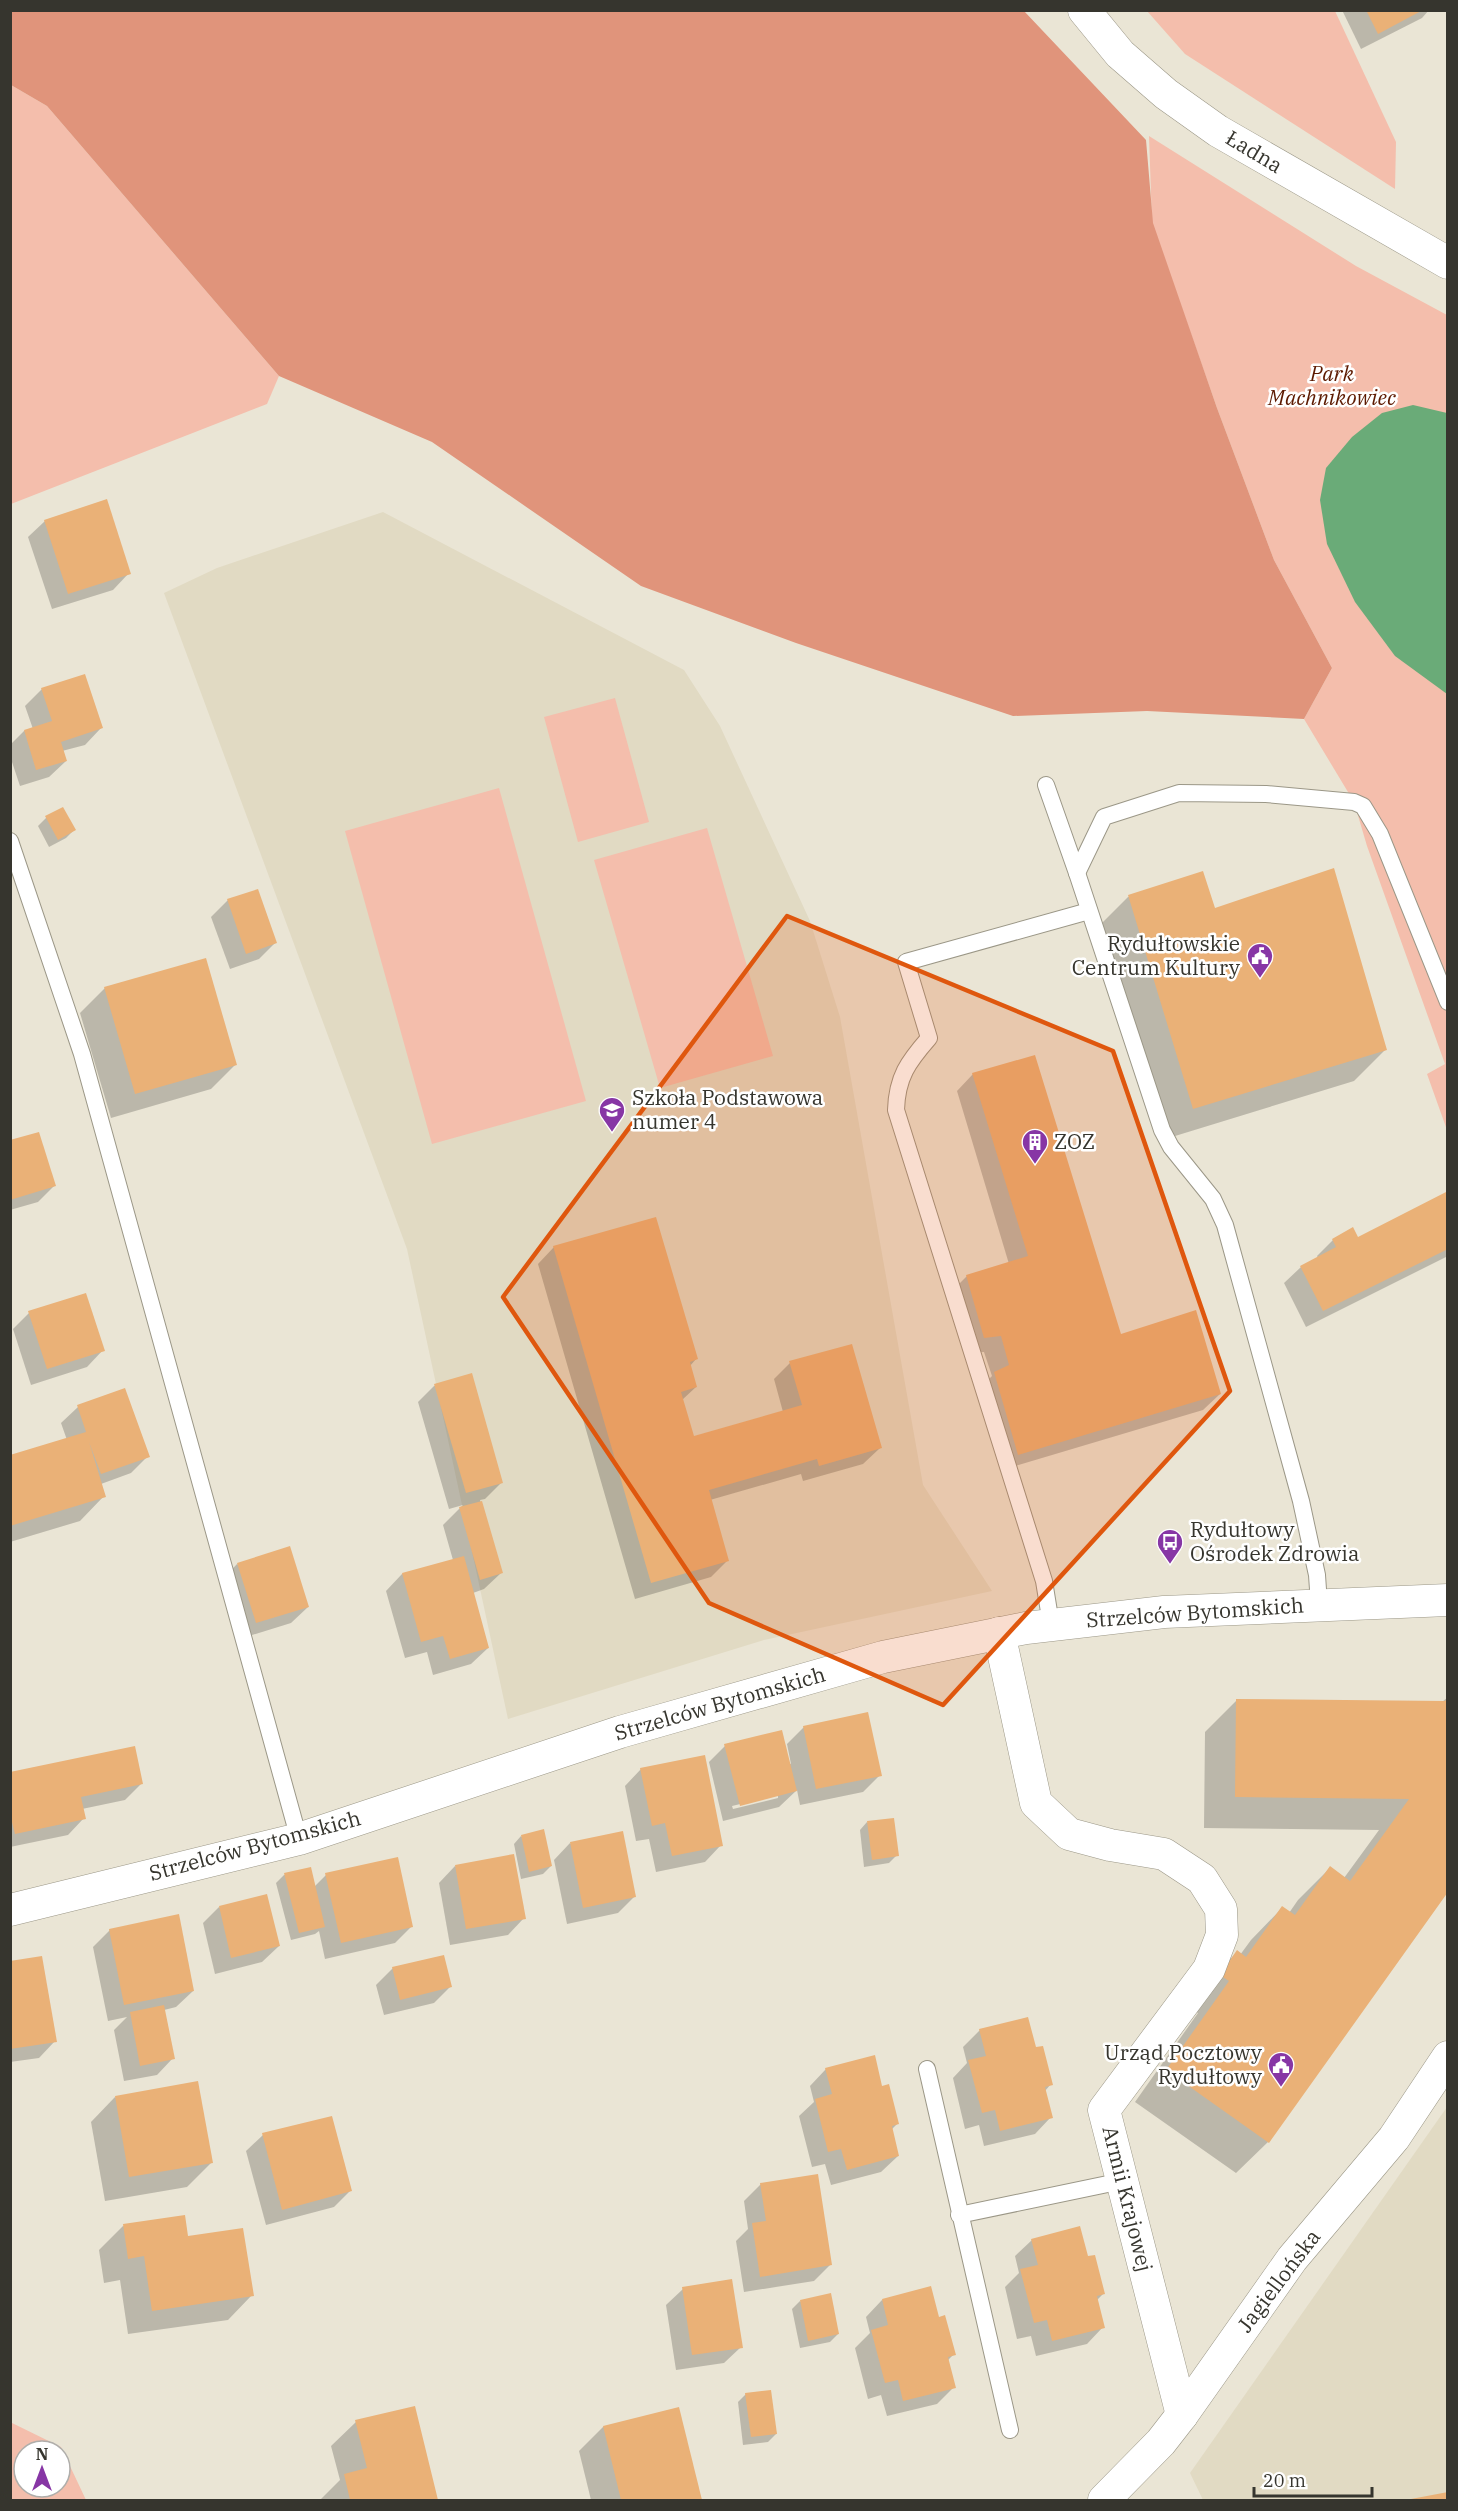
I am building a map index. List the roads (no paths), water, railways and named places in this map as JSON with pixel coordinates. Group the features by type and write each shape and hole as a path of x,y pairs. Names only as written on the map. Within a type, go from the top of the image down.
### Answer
{"street":[{"name":"Ładna","path":"1084,10 1120,54 1166,94 1218,131 1448,263"},
{"name":"Strzelców Bytomskich","path":"10,1910 299,1839 662,1720 883,1658 1051,1624 1164,1611 1448,1600"},
{"name":"Armii Krajowej","path":"999,1633 1036,1803 1069,1834 1164,1854 1202,1879 1221,1909 1222,1935 1209,1969 1104,2110 1182,2415"},
{"name":"Jagiellońska","path":"1104,2500 1161,2442 1182,2415 1292,2259 1394,2138 1448,2057"}],"lane":[{"path":"1046,785 1162,1130 1171,1147 1199,1179 1225,1225 1301,1501 1317,1575 1319,1604"},
{"path":"1077,873 1104,817 1179,793 1266,794 1354,802 1363,806 1380,834 1448,1002"},
{"path":"10,841 82,1054 299,1839"},
{"path":"1051,1624 1044,1581 896,1110 897,1088 912,1057 929,1038 906,962 1089,911"},
{"path":"927,2069 959,2215 1011,2430"},
{"path":"959,2215 1122,2181"}],"place":[{"name":"Rydułtowskie Centrum Kultury","path":"1260,979"},
{"name":"Szkoła Podstawowa numer 4","path":"612,1133"},
{"name":"ZOZ","path":"1035,1165"},
{"name":"Rydułtowy Ośrodek Zdrowia","path":"1170,1565"},
{"name":"Urząd Pocztowy Rydułtowy","path":"1281,2088"}],"park label":[{"name":"Park Machnikowiec","path":"1332,386"}]}
